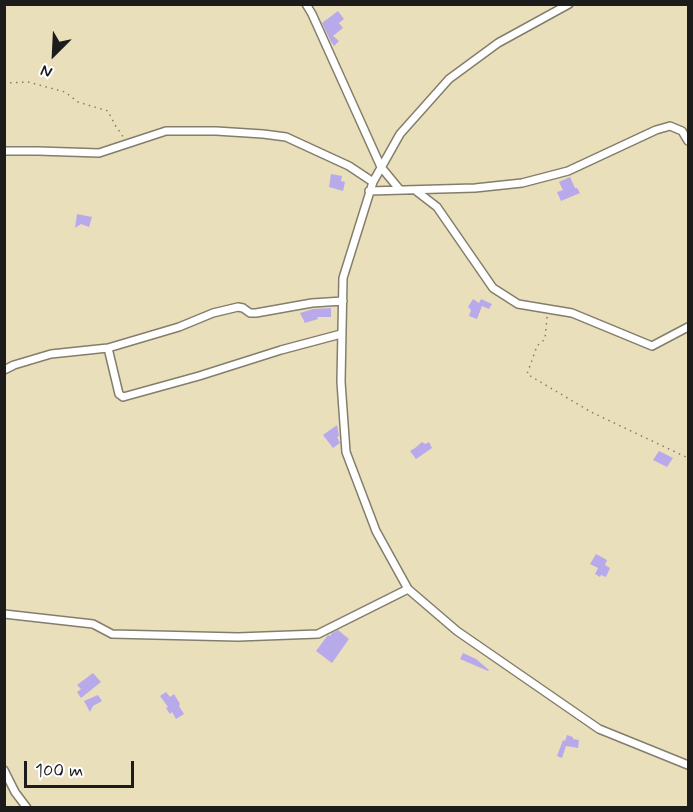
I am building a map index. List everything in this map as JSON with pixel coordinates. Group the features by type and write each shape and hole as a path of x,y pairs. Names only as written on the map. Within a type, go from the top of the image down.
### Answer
{"street":[{"path":"306,4 381,167 400,190"},
{"path":"569,4 498,43 449,79 400,134 373,182 344,272 341,382 346,452 376,531 408,589 458,631 599,729 688,765"},
{"path":"369,191 475,188 522,183 568,171 656,129 670,126 682,131 688,141"},
{"path":"4,151 99,153 165,131 216,130 286,137 349,166 373,182"},
{"path":"415,190 437,207 493,288 518,304 572,313 652,346 688,327"},
{"path":"4,370 51,354 108,348 238,307 253,314 312,303 343,301"},
{"path":"108,348 119,394 123,397 341,334"},
{"path":"4,614 93,624 112,634 238,637 318,634 408,589"},
{"path":"4,770 15,792 27,807"}],"path":[{"path":"4,83 28,82 65,92 78,102 108,111 128,144"},
{"path":"547,309 544,339 537,346 527,374 591,412 688,458"}],"building":[{"path":"338,11 344,19 339,23 343,28 333,36 339,41 334,46 322,23"},
{"path":"331,174 342,176 341,181 345,182 343,191 329,187"},
{"path":"570,177 580,193 561,201 557,192 563,190 559,182"},
{"path":"77,214 92,217 89,227 81,224 75,228"},
{"path":"473,299 479,303 481,299 492,304 489,309 482,306 477,319 469,316 471,310 468,307"},
{"path":"331,308 331,317 317,317 318,319 305,323 300,313 313,309"},
{"path":"337,425 339,436 337,437 340,443 333,448 323,435"},
{"path":"422,442 425,444 429,442 432,448 416,459 410,451"},
{"path":"659,451 673,458 667,467 653,460"},
{"path":"596,554 607,560 605,565 610,568 606,577 595,574 598,568 590,564"},
{"path":"338,630 349,639 332,663 316,651 328,635"},
{"path":"463,653 476,659 489,670 460,659"},
{"path":"93,673 101,682 81,698 77,692 81,689 77,685"},
{"path":"166,692 170,697 174,694 184,714 176,719 172,712 170,714 160,696"},
{"path":"98,695 102,701 93,706 90,712 84,701"},
{"path":"567,735 579,740 578,748 566,746 562,758 557,756"}]}
